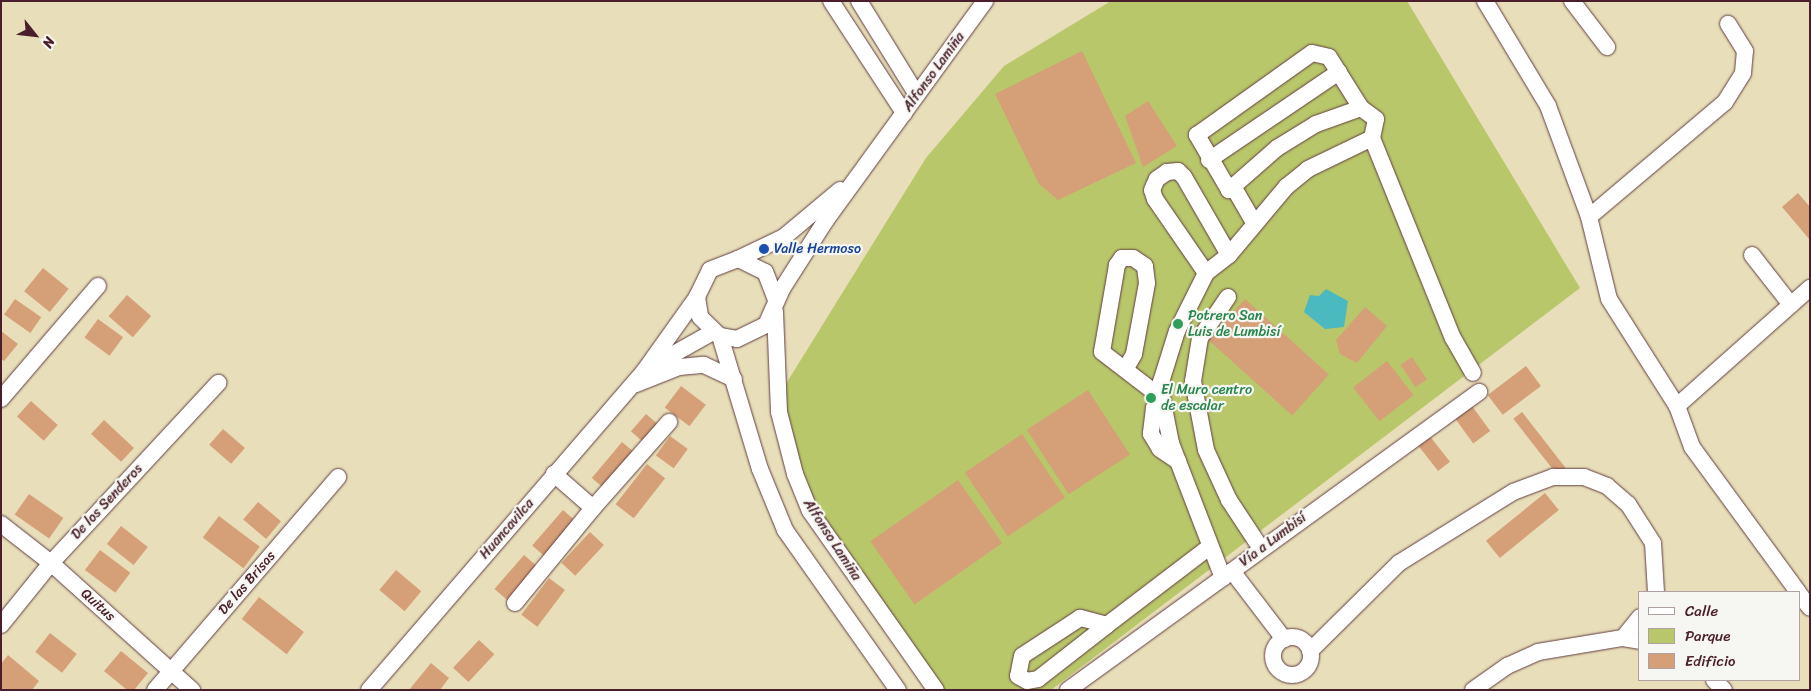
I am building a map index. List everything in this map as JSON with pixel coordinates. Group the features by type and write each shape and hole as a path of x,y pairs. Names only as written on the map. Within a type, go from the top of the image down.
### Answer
{"street":[{"path":"831,1 904,114"},
{"path":"858,1 917,95"},
{"name":"Alfonso Lamiña","path":"936,690 807,504 779,412 775,305 883,142 986,1"},
{"path":"1484,1 1548,106 1589,217 1609,299 1677,406 1692,447 1798,591"},
{"path":"1572,1 1607,47"},
{"path":"1589,217 1725,102 1743,73 1745,51 1728,24"},
{"path":"1361,108 1316,124 1277,148 1234,188 1225,189 1197,135 1226,111 1312,53 1329,56 1361,108 1376,119 1372,138 1453,338 1473,373"},
{"path":"1209,160 1338,72"},
{"path":"1284,639 1227,575 1208,548 1178,462 1162,398 1162,382 1177,331 1206,273 1229,255 1254,222 1308,169 1372,138"},
{"name":"Alfonso Lamiña","path":"738,259 764,249 808,219 883,142"},
{"path":"1206,273 1155,199 1152,190 1157,179 1167,172 1178,171 1184,177 1229,255"},
{"path":"1234,188 1254,222"},
{"path":"1752,255 1791,305"},
{"path":"1126,368 1134,354 1147,277 1146,266 1133,258 1122,258 1117,265 1101,343 1108,358 1126,368 1162,398"},
{"path":"716,334 737,339 753,336 766,325 775,305 766,272 738,259 710,270 697,297 700,317 716,334 734,379 763,477 785,530 898,690"},
{"path":"1,399 98,286"},
{"path":"1677,406 1810,288"},
{"name":"Huancavilca","path":"369,690 629,386 646,370 697,297"},
{"path":"1228,297 1200,338 1194,381 1206,450 1229,500 1260,547"},
{"name":"Huancavilca","path":"646,370 716,334"},
{"path":"629,386 679,367 704,364 734,379"},
{"name":"De los Senderos","path":"1,625 51,563 218,383"},
{"name":"Vía a Lumbisí","path":"1068,690 1227,575 1260,547 1479,392"},
{"path":"515,603 593,508 669,422"},
{"path":"554,474 593,508"},
{"name":"De las Brisas","path":"155,690 338,477"},
{"path":"1310,651 1399,563 1513,492 1553,477 1584,477 1607,486 1628,504 1653,543 1656,591"},
{"name":"Quitus","path":"1,524 51,563 192,690"},
{"path":"1108,625 1080,618 1022,656 1018,676 1027,681 1038,679 1208,548"},
{"path":"1801,596 1810,608"},
{"path":"1623,638 1638,619"},
{"path":"1474,690 1507,666 1538,652 1623,638 1638,641"},
{"path":"1284,639 1300,639 1310,651 1310,663 1291,683 1277,669 1273,661 1277,644 1284,639"},
{"path":"1715,681 1724,690"}],"green space":[{"name":"Potrero San Luis de Lumbisí","path":"1111,1 1407,1 1580,288 1051,690 937,690 810,511 786,442 784,387 926,158 1004,66"}],"water":[{"path":"1326,289 1348,301 1344,327 1325,329 1304,312 1310,295 1319,296"}],"building":[{"path":"1082,51 1136,163 1058,200 1039,184 995,94"},
{"path":"1148,101 1177,146 1143,167 1125,116"},
{"path":"1798,193 1810,207 1810,240 1782,207"},
{"path":"43,268 69,289 50,312 24,291"},
{"path":"127,295 151,316 133,337 109,316"},
{"path":"15,299 41,317 30,333 4,315"},
{"path":"1245,299 1329,375 1292,415 1208,340"},
{"path":"1365,307 1387,326 1357,363 1340,354 1336,340"},
{"path":"98,319 123,337 110,356 84,338"},
{"path":"1,331 18,344 4,361 1,359"},
{"path":"1412,357 1427,379 1415,387 1400,365"},
{"path":"1387,361 1413,395 1380,421 1353,387"},
{"path":"1526,366 1541,386 1503,415 1488,395"},
{"path":"681,386 706,405 690,426 665,408"},
{"path":"1088,390 1130,455 1069,494 1027,430"},
{"path":"31,401 58,425 44,441 17,417"},
{"path":"1472,406 1490,431 1473,443 1455,418"},
{"path":"1522,412 1566,468 1557,475 1513,419"},
{"path":"646,414 660,426 644,443 631,431"},
{"path":"104,420 134,448 121,462 91,434"},
{"path":"223,429 245,448 231,464 209,445"},
{"path":"1022,434 1065,498 1008,536 965,473"},
{"path":"1429,435 1450,462 1438,471 1417,444"},
{"path":"670,436 688,449 674,468 656,455"},
{"path":"622,442 635,453 605,489 592,478"},
{"path":"647,464 665,478 634,518 616,504"},
{"path":"958,480 1002,543 915,604 870,541"},
{"path":"1545,493 1559,510 1500,558 1486,541"},
{"path":"29,494 63,518 49,539 15,514"},
{"path":"258,502 281,521 266,539 243,520"},
{"path":"563,510 577,522 546,557 532,545"},
{"path":"219,516 260,547 243,568 203,538"},
{"path":"121,526 148,547 134,565 107,544"},
{"path":"590,532 604,545 575,576 561,563"},
{"path":"100,550 130,573 115,593 85,570"},
{"path":"524,555 539,568 510,602 494,589"},
{"path":"396,570 421,591 405,611 379,590"},
{"path":"549,578 565,590 537,627 521,615"},
{"path":"259,597 304,632 287,654 242,619"},
{"path":"50,633 77,654 62,673 35,652"},
{"path":"479,640 494,654 468,682 453,668"},
{"path":"121,651 148,673 134,690 127,690 104,671"},
{"path":"8,655 39,681 32,690 1,690 1,664"},
{"path":"431,663 449,678 440,690 409,690"}],"place":[{"name":"Valle Hermoso","path":"764,249"},
{"name":"Potrero San Luis de Lumbisí","path":"1178,324"},
{"name":"El Muro centro de escalar","path":"1151,398"}]}
